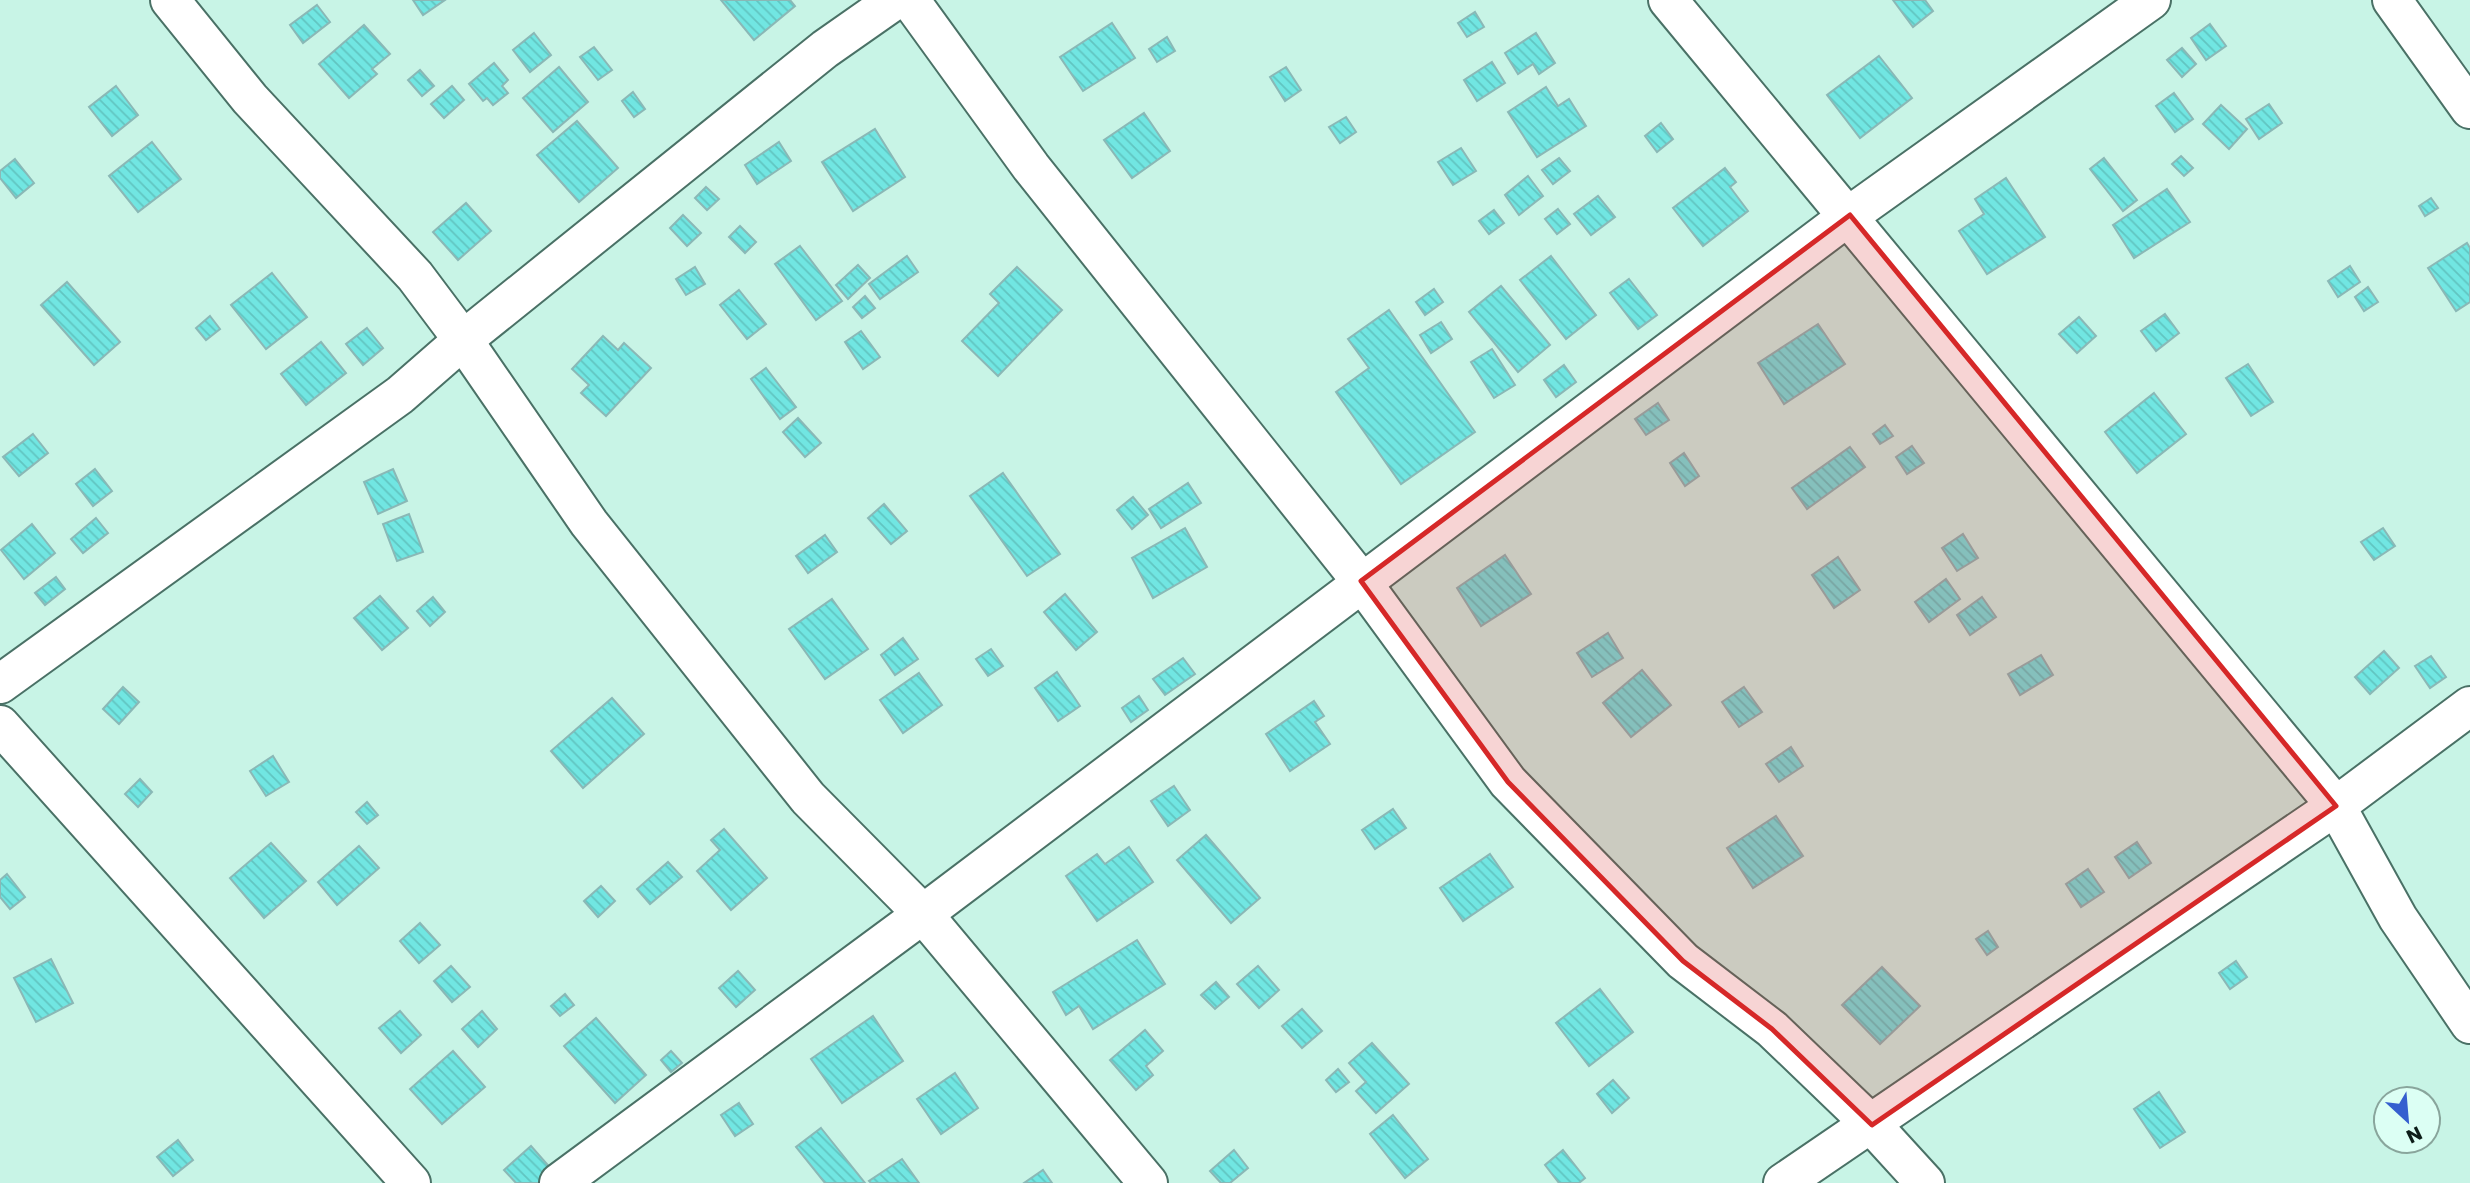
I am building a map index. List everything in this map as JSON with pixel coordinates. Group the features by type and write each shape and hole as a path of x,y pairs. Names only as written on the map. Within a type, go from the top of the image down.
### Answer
{"street":[{"path":"170,0 250,99 415,276 463,340 589,523 808,798 923,914 1148,1183"},
{"path":"0,684 400,395 463,340 825,49 895,0"},
{"path":"910,0 1031,167 1361,581 1508,782 1683,961 1772,1029 1872,1125 1925,1183"},
{"path":"1668,0 1850,215 2336,806 2398,918 2470,1024"},
{"path":"559,1183 923,914 1361,581 1850,215 2151,0"},
{"path":"2392,0 2470,109"},
{"path":"1783,1183 1872,1125 2336,806 2470,706"},
{"path":"0,725 411,1183"}],"highlighted area":[{"path":"1850,215 2336,806 1872,1125 1772,1029 1683,961 1508,782 1361,581"}],"building":[{"path":"413,0 445,0 423,15"},
{"path":"721,0 790,0 795,6 754,40"},
{"path":"1893,0 1925,0 1933,11 1913,27"},
{"path":"317,5 330,22 303,43 290,25"},
{"path":"1475,12 1484,27 1467,37 1458,23"},
{"path":"1112,23 1135,58 1083,91 1060,57"},
{"path":"2210,24 2226,46 2206,60 2191,38"},
{"path":"364,25 390,54 372,69 377,74 349,98 319,64"},
{"path":"534,33 551,55 530,72 513,50"},
{"path":"1536,33 1555,63 1539,74 1533,64 1518,74 1505,53"},
{"path":"1167,37 1175,51 1157,62 1149,49"},
{"path":"594,47 612,70 598,80 580,57"},
{"path":"2182,48 2196,64 2182,77 2167,60"},
{"path":"1879,56 1912,98 1860,138 1827,95"},
{"path":"1492,62 1505,83 1477,101 1464,80"},
{"path":"494,63 508,80 502,86 508,93 493,105 487,98 483,101 469,84"},
{"path":"559,67 588,102 553,132 523,98"},
{"path":"1286,67 1301,90 1285,101 1270,77"},
{"path":"420,70 434,86 422,96 408,80"},
{"path":"116,86 138,115 112,136 89,107"},
{"path":"452,86 464,100 444,118 431,104"},
{"path":"1546,87 1558,106 1569,99 1586,126 1537,157 1508,112"},
{"path":"633,92 645,109 634,117 622,101"},
{"path":"2174,93 2193,119 2175,132 2156,106"},
{"path":"2269,104 2282,123 2259,139 2246,119"},
{"path":"2221,105 2247,129 2229,149 2203,124"},
{"path":"1144,113 1170,151 1132,178 1104,140"},
{"path":"1346,117 1356,132 1340,143 1329,127"},
{"path":"577,121 618,168 579,202 537,155"},
{"path":"1661,123 1673,139 1657,152 1645,136"},
{"path":"875,129 905,177 853,211 822,162"},
{"path":"152,142 181,179 138,212 109,176"},
{"path":"779,142 791,161 757,184 745,165"},
{"path":"1461,148 1476,171 1453,185 1438,162"},
{"path":"2181,156 2193,168 2184,176 2172,164"},
{"path":"1559,158 1570,171 1553,184 1542,170"},
{"path":"2104,158 2137,200 2123,211 2090,169"},
{"path":"15,159 34,183 16,198 0,178 0,171"},
{"path":"1725,168 1736,182 1730,187 1748,211 1703,246 1673,208"},
{"path":"1528,176 1543,196 1519,215 1505,195"},
{"path":"2006,178 2045,237 1987,274 1959,231 1984,214 1975,199"},
{"path":"706,187 719,199 707,210 695,198"},
{"path":"2167,189 2190,222 2134,258 2113,225"},
{"path":"1598,196 1615,217 1591,235 1574,214"},
{"path":"2431,198 2438,208 2425,216 2419,206"},
{"path":"466,203 491,231 458,260 433,232"},
{"path":"1558,209 1570,224 1557,234 1545,219"},
{"path":"1494,210 1504,223 1489,234 1479,221"},
{"path":"683,215 701,233 687,246 670,228"},
{"path":"740,226 756,242 745,253 729,237"},
{"path":"2467,243 2470,248 2470,302 2456,311 2428,268"},
{"path":"800,246 842,301 816,320 775,264"},
{"path":"907,256 918,272 880,299 869,284"},
{"path":"1551,256 1596,315 1566,339 1520,280"},
{"path":"858,265 870,278 848,299 836,285"},
{"path":"2350,266 2360,282 2338,297 2328,281"},
{"path":"695,267 705,284 686,295 676,279"},
{"path":"1017,267 1062,310 998,376 962,341 999,303 990,294"},
{"path":"272,273 307,317 266,349 231,305"},
{"path":"1629,279 1657,315 1638,329 1610,293"},
{"path":"67,282 120,342 94,365 41,305"},
{"path":"1501,286 1550,345 1518,372 1469,312"},
{"path":"2368,287 2378,302 2364,311 2355,297"},
{"path":"1434,289 1443,302 1425,315 1416,302"},
{"path":"739,290 766,324 747,339 720,305"},
{"path":"865,296 875,308 862,318 853,307"},
{"path":"1389,310 1475,432 1401,484 1336,392 1369,368 1348,339"},
{"path":"2165,314 2179,333 2156,351 2141,331"},
{"path":"210,316 220,329 206,340 196,328"},
{"path":"2079,317 2096,336 2077,353 2059,334"},
{"path":"1441,322 1452,339 1431,353 1420,335"},
{"path":"1818,324 1845,364 1784,404 1758,363"},
{"path":"367,328 383,348 363,365 346,344"},
{"path":"861,331 880,357 863,369 845,342"},
{"path":"603,336 618,350 624,343 651,368 606,416 581,393 589,385 572,369"},
{"path":"321,342 346,373 306,405 281,374"},
{"path":"1492,349 1515,385 1494,398 1471,362"},
{"path":"2248,364 2273,402 2251,416 2226,378"},
{"path":"1564,365 1576,382 1556,397 1544,380"},
{"path":"766,368 796,407 780,419 751,379"},
{"path":"2154,393 2186,434 2137,473 2105,432"},
{"path":"1658,403 1669,420 1646,435 1635,419"},
{"path":"798,418 821,443 805,457 783,432"},
{"path":"1885,425 1893,436 1880,444 1873,434"},
{"path":"33,434 48,453 19,476 3,457"},
{"path":"1912,446 1924,463 1907,474 1896,457"},
{"path":"1850,447 1865,467 1807,509 1792,488"},
{"path":"1684,453 1699,476 1685,486 1670,463"},
{"path":"95,469 112,491 93,506 76,484"},
{"path":"393,469 407,501 378,514 364,482"},
{"path":"1003,473 1060,554 1027,576 970,496"},
{"path":"1188,483 1201,503 1161,528 1149,509"},
{"path":"1133,497 1148,515 1132,529 1117,510"},
{"path":"884,504 907,531 891,544 868,518"},
{"path":"409,514 423,552 397,561 383,524"},
{"path":"96,518 108,533 83,553 71,539"},
{"path":"32,524 55,553 24,579 1,550"},
{"path":"1185,528 1207,567 1153,598 1132,558"},
{"path":"2383,528 2395,546 2374,560 2361,542"},
{"path":"1963,534 1978,558 1957,571 1942,548"},
{"path":"825,535 837,552 808,573 796,556"},
{"path":"1505,555 1531,594 1481,626 1457,588"},
{"path":"1838,557 1860,590 1834,608 1812,575"},
{"path":"56,577 65,589 45,605 35,593"},
{"path":"1946,579 1960,599 1929,622 1915,602"},
{"path":"1065,594 1097,632 1076,650 1044,612"},
{"path":"380,596 408,628 382,650 354,618"},
{"path":"433,597 445,612 430,626 417,611"},
{"path":"1982,597 1996,617 1970,635 1957,615"},
{"path":"832,599 868,649 825,679 789,629"},
{"path":"1608,633 1623,658 1592,677 1577,653"},
{"path":"903,638 918,659 895,675 881,655"},
{"path":"991,649 1003,666 988,676 976,659"},
{"path":"2384,651 2399,668 2370,694 2355,677"},
{"path":"2041,655 2053,675 2020,695 2008,674"},
{"path":"2431,656 2446,677 2430,688 2415,666"},
{"path":"1183,658 1195,674 1165,695 1153,679"},
{"path":"1642,670 1671,705 1631,737 1603,703"},
{"path":"1057,672 1080,706 1058,721 1035,688"},
{"path":"919,673 942,705 903,733 880,700"},
{"path":"123,687 139,702 119,724 103,709"},
{"path":"1744,687 1762,712 1739,727 1722,702"},
{"path":"1139,696 1148,710 1131,722 1122,708"},
{"path":"612,698 644,734 583,788 551,751"},
{"path":"1314,701 1324,716 1315,722 1330,744 1290,771 1266,734"},
{"path":"1791,747 1803,766 1779,782 1766,764"},
{"path":"273,756 289,782 266,796 250,771"},
{"path":"140,779 152,792 138,807 125,794"},
{"path":"1174,786 1190,810 1168,826 1151,801"},
{"path":"367,802 378,815 367,824 356,812"},
{"path":"1393,809 1406,828 1375,849 1362,830"},
{"path":"1776,816 1803,856 1753,888 1727,848"},
{"path":"724,829 767,878 731,910 697,871 720,850 711,840"},
{"path":"1206,835 1260,898 1231,923 1177,860"},
{"path":"2137,842 2151,863 2129,878 2115,857"},
{"path":"271,843 306,881 264,918 230,878"},
{"path":"359,846 379,868 337,905 318,882"},
{"path":"1129,847 1153,882 1097,921 1066,876 1097,854 1105,864"},
{"path":"1490,854 1513,887 1463,921 1440,888"},
{"path":"668,862 682,877 650,904 637,889"},
{"path":"2088,869 2104,892 2081,907 2066,884"},
{"path":"7,874 25,897 10,909 0,897 0,880"},
{"path":"601,886 615,901 598,917 584,901"},
{"path":"420,923 440,945 419,963 400,941"},
{"path":"1988,931 1998,947 1987,955 1976,939"},
{"path":"1137,940 1165,984 1093,1029 1079,1006 1066,1015 1053,992"},
{"path":"51,959 73,1003 36,1022 14,978"},
{"path":"2236,961 2247,977 2230,989 2219,973"},
{"path":"451,966 470,987 452,1002 434,981"},
{"path":"1258,966 1279,990 1259,1008 1237,984"},
{"path":"1882,967 1920,1006 1880,1044 1842,1005"},
{"path":"738,971 755,990 736,1007 719,988"},
{"path":"1216,982 1229,997 1215,1009 1201,995"},
{"path":"1600,989 1633,1032 1589,1066 1556,1023"},
{"path":"565,994 574,1005 560,1016 551,1006"},
{"path":"1302,1009 1322,1031 1302,1048 1282,1026"},
{"path":"400,1011 421,1035 401,1053 379,1028"},
{"path":"482,1011 497,1029 478,1047 462,1029"},
{"path":"873,1016 903,1061 842,1103 811,1059"},
{"path":"596,1018 646,1075 615,1103 564,1046"},
{"path":"1145,1030 1163,1051 1146,1066 1153,1075 1136,1090 1110,1060"},
{"path":"1372,1043 1409,1084 1376,1113 1356,1091 1366,1082 1349,1063"},
{"path":"453,1051 485,1087 442,1124 410,1089"},
{"path":"671,1051 682,1063 671,1072 661,1060"},
{"path":"1338,1069 1349,1082 1336,1092 1326,1080"},
{"path":"955,1073 978,1108 941,1134 917,1099"},
{"path":"1613,1080 1629,1098 1612,1113 1597,1094"},
{"path":"2159,1092 2185,1132 2160,1148 2134,1109"},
{"path":"739,1103 753,1124 735,1136 721,1115"},
{"path":"1393,1115 1428,1159 1405,1178 1370,1134"},
{"path":"821,1128 865,1183 825,1183 796,1147"},
{"path":"178,1140 193,1160 173,1176 157,1157"},
{"path":"531,1146 553,1171 540,1183 516,1183 504,1170"},
{"path":"1234,1150 1248,1168 1230,1183 1221,1183 1210,1171"},
{"path":"1563,1150 1585,1178 1579,1183 1559,1183 1545,1165"},
{"path":"902,1159 919,1183 869,1181"},
{"path":"1043,1170 1052,1183 1024,1183"}]}
